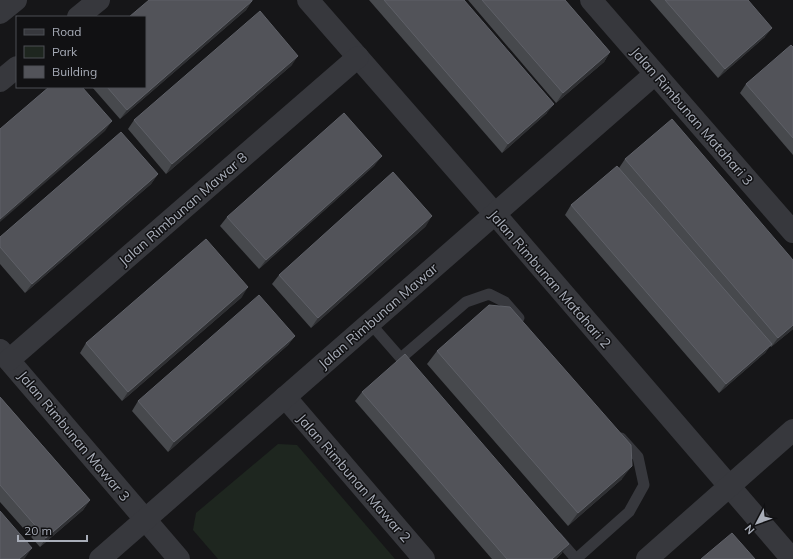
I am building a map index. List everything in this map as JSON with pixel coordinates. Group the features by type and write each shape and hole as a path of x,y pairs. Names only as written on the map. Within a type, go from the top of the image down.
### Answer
{"street":[{"path":"0,13 16,0"},
{"path":"79,16 98,0"},
{"name":"Jalan Rimbunan Matahari 2","path":"308,0 495,214 792,559"},
{"name":"Jalan Rimbunan Matahari 3","path":"591,0 793,232"},
{"name":"Jalan Rimbunan Mawar 8","path":"4,355 358,57"},
{"path":"0,81 16,68"},
{"name":"Jalan Rimbunan Mawar","path":"100,559 655,74"},
{"name":"Jalan Rimbunan Mawar 3","path":"4,355 179,559"},
{"name":"Jalan Rimbunan Mawar 2","path":"285,397 424,559"},
{"path":"647,559 793,430"}],"lane":[{"path":"401,358 466,302 489,294 505,302 526,326"},
{"path":"370,323 411,370"},
{"path":"550,529 576,559 629,512 644,485 638,457 612,427"}],"green space":[{"path":"278,444 297,445 395,559 218,559 193,530 196,513"}],"building":[{"path":"149,0 252,0 127,110 108,88 146,88 146,16 130,16"},
{"path":"384,0 464,0 554,104 508,144"},
{"path":"482,0 565,0 610,52 563,93"},
{"path":"665,0 748,0 772,28 725,69"},
{"path":"260,11 298,56 172,164 134,120"},
{"path":"791,45 793,47 793,138 746,84"},
{"path":"48,88 83,88 112,121 0,219 0,129"},
{"path":"344,113 382,156 266,260 227,217"},
{"path":"672,119 793,260 793,325 778,338 625,159"},
{"path":"121,132 158,174 32,284 0,247 0,237"},
{"path":"617,166 772,344 726,384 571,205"},
{"path":"393,172 432,216 318,318 279,275"},
{"path":"206,239 248,287 128,392 86,343"},
{"path":"259,295 295,336 174,442 138,401"},
{"path":"489,305 510,307 631,445 632,466 578,513 437,351"},
{"path":"405,354 569,544 552,559 507,559 362,392"},
{"path":"0,397 90,500 46,538 0,485"},
{"path":"0,511 32,548 19,559 0,559"},
{"path":"732,533 755,559 701,559"}]}
